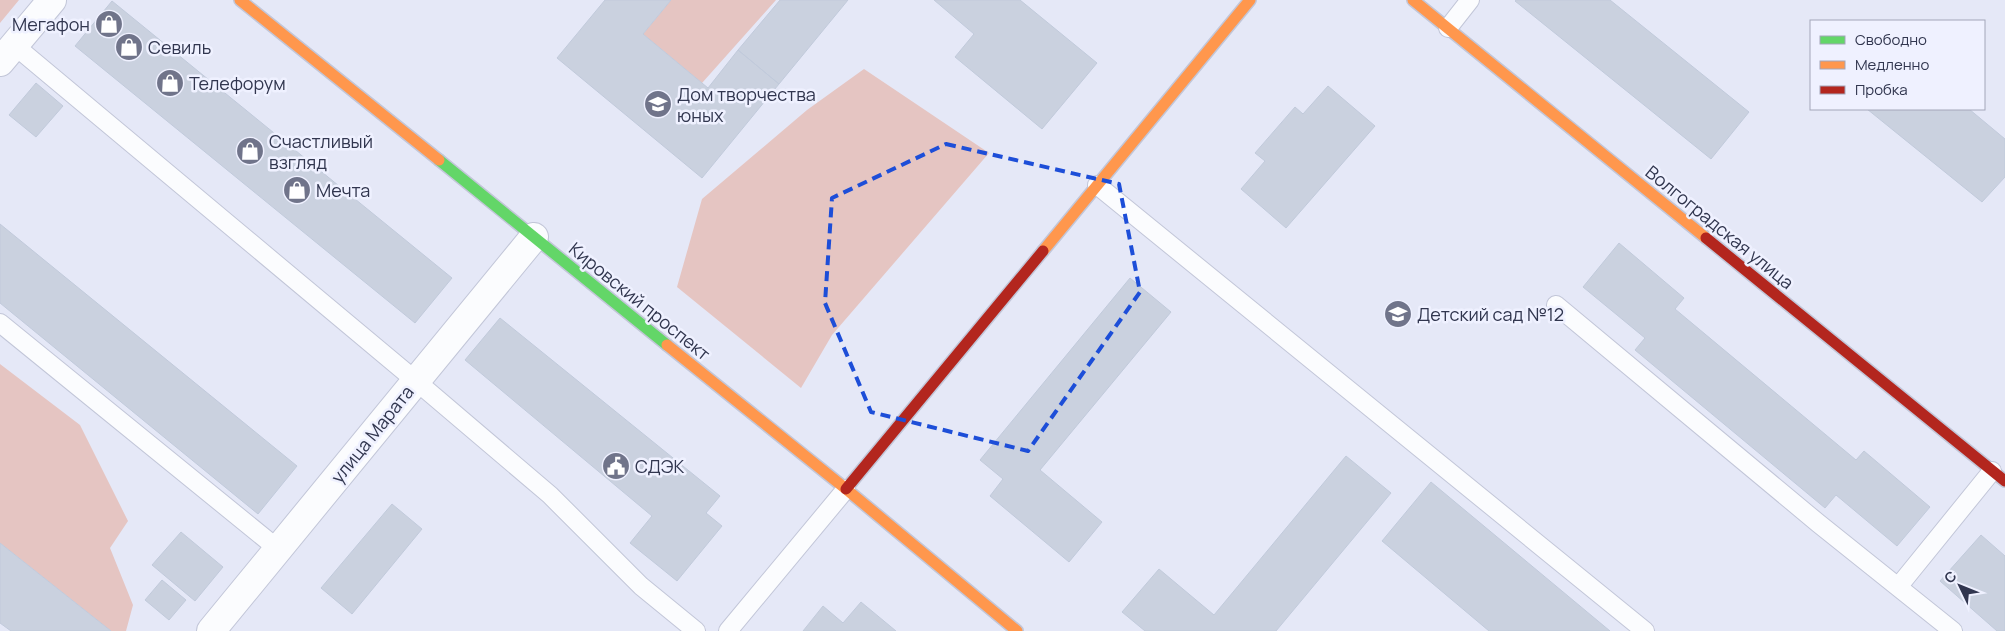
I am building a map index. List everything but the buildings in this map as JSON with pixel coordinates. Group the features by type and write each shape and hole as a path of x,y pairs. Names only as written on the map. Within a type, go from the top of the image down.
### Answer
{"street":[{"path":"7,54 52,0"},
{"name":"Кировский проспект","path":"240,0 846,489 1017,631"},
{"path":"846,489 1250,0"},
{"name":"Волгоградская улица","path":"1413,0 1999,476"},
{"name":"улица Марата","path":"211,631 534,237"}],"lane":[{"path":"1448,28 1470,0"},
{"path":"7,54 416,381 550,495 641,586 696,631"},
{"path":"1097,185 1645,631"},
{"path":"1556,305 1953,631"},
{"path":"0,323 278,549"},
{"path":"1898,587 1999,476"},
{"path":"728,631 846,489"}],"highlighted area":[{"path":"946,144 1119,184 1140,292 1028,451 871,412 825,303 832,198"}],"shaded area":[{"path":"0,0 19,0 0,23"},
{"path":"671,0 776,0 702,83 643,34"},
{"path":"864,69 989,153 832,335 801,388 677,287 702,199 807,110"},
{"path":"0,364 80,425 128,521 110,548 133,605 126,631 111,631 0,543"}],"traffic: fast":[{"path":"439,160 667,345"}],"traffic: slow":[{"path":"240,0 439,160"},
{"path":"1043,251 1250,0"},
{"path":"1413,0 1706,238"},
{"path":"667,345 846,489 1017,631"}],"traffic: jam":[{"path":"1706,238 2005,481"},
{"path":"846,489 1043,251"}],"place":[{"name":"Мегафон","path":"109,24"},
{"name":"Севиль","path":"129,47"},
{"name":"Телефорум","path":"170,83"},
{"name":"Дом творчества юных","path":"658,104"},
{"name":"Счастливый взгляд","path":"250,151"},
{"name":"Мечта","path":"297,190"},
{"name":"Детский cад №12","path":"1398,314"},
{"name":"СДЭК","path":"616,466"}]}
